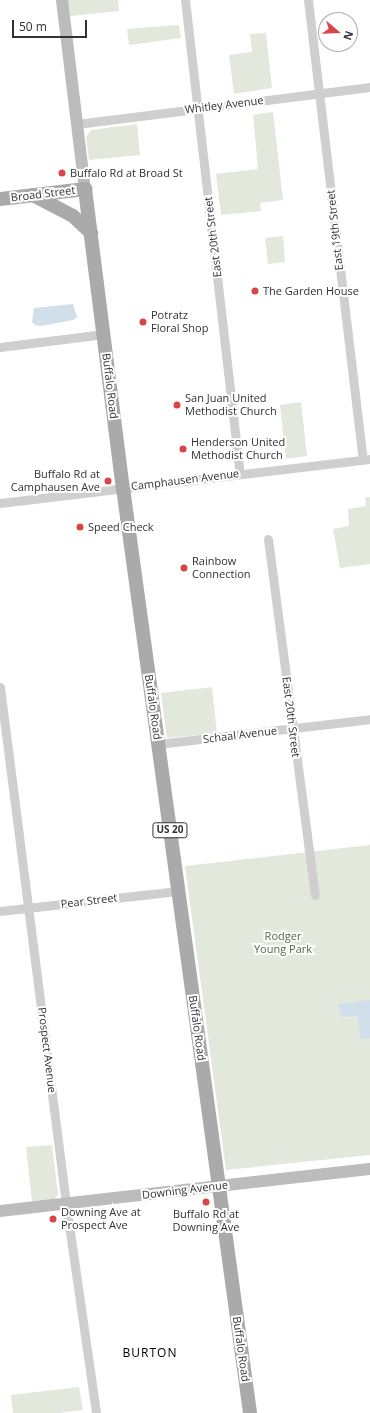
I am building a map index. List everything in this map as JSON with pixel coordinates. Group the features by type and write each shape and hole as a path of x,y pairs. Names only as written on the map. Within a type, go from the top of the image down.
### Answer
{"main road":[{"name":"Broad Street","path":"0,199 85,189"},
{"name":"Buffalo Road","path":"85,189 123,488 250,1413"},
{"path":"33,195 66,212 91,233"}],"street":[{"name":"Buffalo Road","path":"62,0 85,189"},
{"name":"East 20th Street","path":"184,0 240,474"},
{"name":"East 19th Street","path":"308,0 366,460"},
{"name":"Whitley Avenue","path":"77,124 370,87"},
{"path":"0,348 104,334"},
{"name":"Camphausen Avenue","path":"0,503 366,460"},
{"name":"East 20th Street","path":"268,539 315,895"},
{"name":"Prospect Avenue","path":"0,687 66,1204 96,1413"},
{"name":"Schaal Avenue","path":"158,744 370,720"},
{"name":"Pear Street","path":"0,911 178,890"},
{"name":"Downing Avenue","path":"0,1211 370,1169"}],"green space":[{"path":"68,0 118,0 119,11 70,16"},
{"path":"179,25 181,38 129,45 127,29"},
{"path":"266,33 272,88 234,94 229,55 252,52 250,34"},
{"path":"273,112 283,200 260,203 261,211 221,215 216,174 258,169 253,115"},
{"path":"137,124 140,155 89,160 86,137 91,130"},
{"path":"283,236 285,262 268,264 265,238"},
{"path":"301,402 307,456 286,459 280,405"},
{"path":"365,497 370,497 370,564 340,568 333,529 349,526 348,509 366,506"},
{"path":"212,687 217,733 167,738 161,693"},
{"name":"Rodger Young Park","path":"370,845 370,1155 226,1170 185,866"},
{"path":"52,1145 58,1194 55,1199 32,1202 26,1147"},
{"path":"79,1387 83,1410 59,1413 13,1413 11,1395"}],"water":[{"path":"73,304 77,317 73,320 41,326 35,325 32,322 34,308"},
{"path":"370,1000 370,1038 360,1039 358,1016 341,1017 339,1004"}],"place":[{"name":"Buffalo Rd at Broad St","path":"62,173"},
{"name":"The Garden House","path":"255,291"},
{"name":"Potratz Floral Shop","path":"143,322"},
{"name":"San Juan United Methodist Church","path":"177,405"},
{"name":"Henderson United Methodist Church","path":"183,449"},
{"name":"Buffalo Rd at Camphausen Ave","path":"108,481"},
{"name":"Speed Check","path":"80,527"},
{"name":"Rainbow Connection","path":"184,568"},
{"name":"Buffalo Rd at Downing Ave","path":"206,1202"},
{"name":"Downing Ave at Prospect Ave","path":"53,1219"}],"district":[{"name":"BURTON","path":"150,1353"}]}
